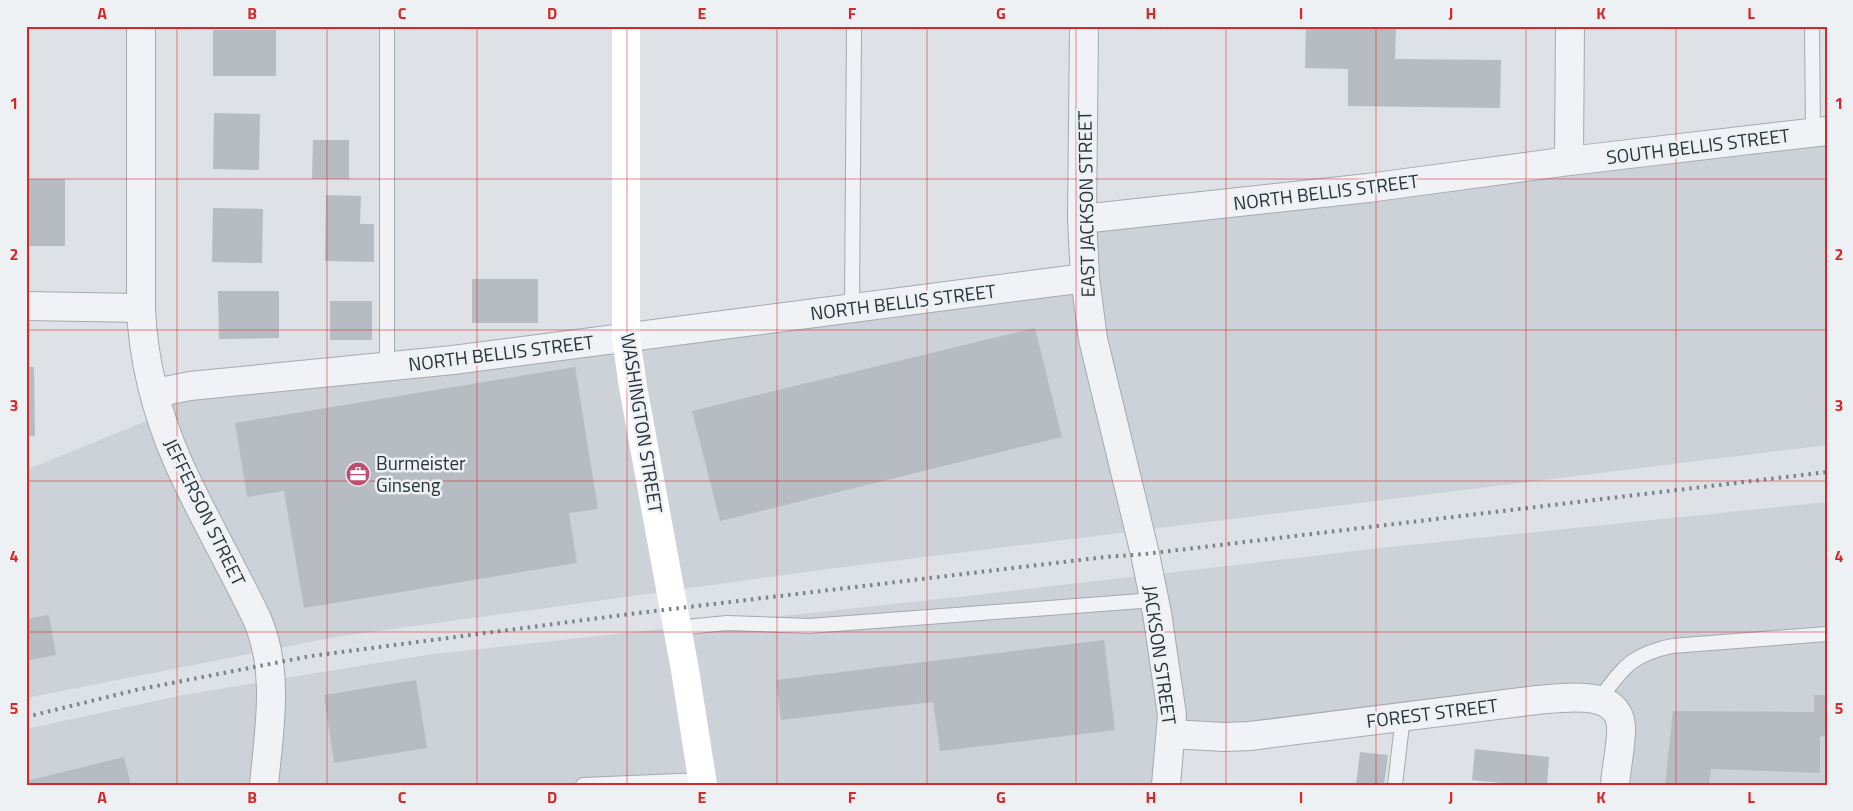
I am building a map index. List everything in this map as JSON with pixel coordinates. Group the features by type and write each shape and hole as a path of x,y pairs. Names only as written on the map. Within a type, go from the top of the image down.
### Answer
{"street":[{"name":"JEFFERSON STREET","path":"141,26 141,308 145,350 155,393 178,463 252,607 261,627 266,645 271,675 272,697 264,785"},
{"name":"WASHINGTON STREET","path":"626,26 626,338 703,782"},
{"name":"EAST JACKSON STREET","path":"1084,26 1082,219 1085,278 1093,339 1145,554"},
{"path":"1569,161 1570,26"},
{"name":"SOUTH BELLIS STREET","path":"1569,161 1820,131"},
{"name":"NORTH BELLIS STREET","path":"1082,219 1368,188 1569,161"},
{"name":"NORTH BELLIS STREET","path":"155,393 190,386 387,367 626,338 1085,278"},
{"path":"26,306 141,308"},
{"name":"JACKSON STREET","path":"1145,554 1172,715 1166,785"},
{"name":"FOREST STREET","path":"1171,734 1233,738 1560,698 1599,700"},
{"path":"1599,700 1613,707 1617,712 1621,726 1615,785"}],"lane":[{"path":"387,26 387,367"},
{"path":"852,309 854,26"},
{"path":"1812,26 1820,131"},
{"path":"676,628 718,623 818,626 1154,600"},
{"path":"1599,700 1617,676 1634,659 1653,650 1672,646 1827,634"},
{"path":"1395,785 1403,716"},
{"path":"583,785 703,782"}],"shaded area":[{"path":"1827,131 1827,445 828,569 335,637 26,698 26,470 161,415 155,393 1085,278 1082,219"},
{"path":"1827,502 1827,785 1615,785 1613,707 1171,734 1166,785 26,785 26,729 183,695 433,654 976,595 1390,547"}],"building":[{"path":"1306,26 1396,26 1395,59 1501,60 1500,108 1348,106 1348,69 1305,68"},
{"path":"213,30 276,30 276,76 213,76"},
{"path":"214,113 260,114 259,170 213,169"},
{"path":"313,140 349,140 349,179 312,179"},
{"path":"26,179 65,179 65,246 26,246"},
{"path":"326,195 361,196 360,224 374,224 374,262 325,261"},
{"path":"213,208 263,209 262,263 212,262"},
{"path":"472,279 538,279 538,323 472,323"},
{"path":"218,291 279,291 279,338 219,339"},
{"path":"330,301 372,301 372,340 330,340"},
{"path":"1035,328 1062,437 720,521 692,411"},
{"path":"26,367 34,367 35,436 26,436"},
{"path":"575,367 598,509 569,513 577,563 304,608 284,491 247,497 235,423"},
{"path":"49,615 56,655 26,661 26,619"},
{"path":"1104,640 1115,730 940,751 933,702 781,720 776,680"},
{"path":"416,680 427,748 334,763 324,695"},
{"path":"1814,695 1827,695 1827,737 1820,736 1820,773 1711,769 1709,785 1665,785 1673,711 1814,712"},
{"path":"1475,749 1549,757 1547,785 1520,785 1472,780"},
{"path":"1360,752 1388,755 1384,785 1356,785"},
{"path":"124,757 131,785 26,785 26,781"}],"railway":[{"path":"26,717 136,690 311,656 630,614 1827,472"}],"place":[{"name":"Burmeister Ginseng","path":"358,474"}]}
